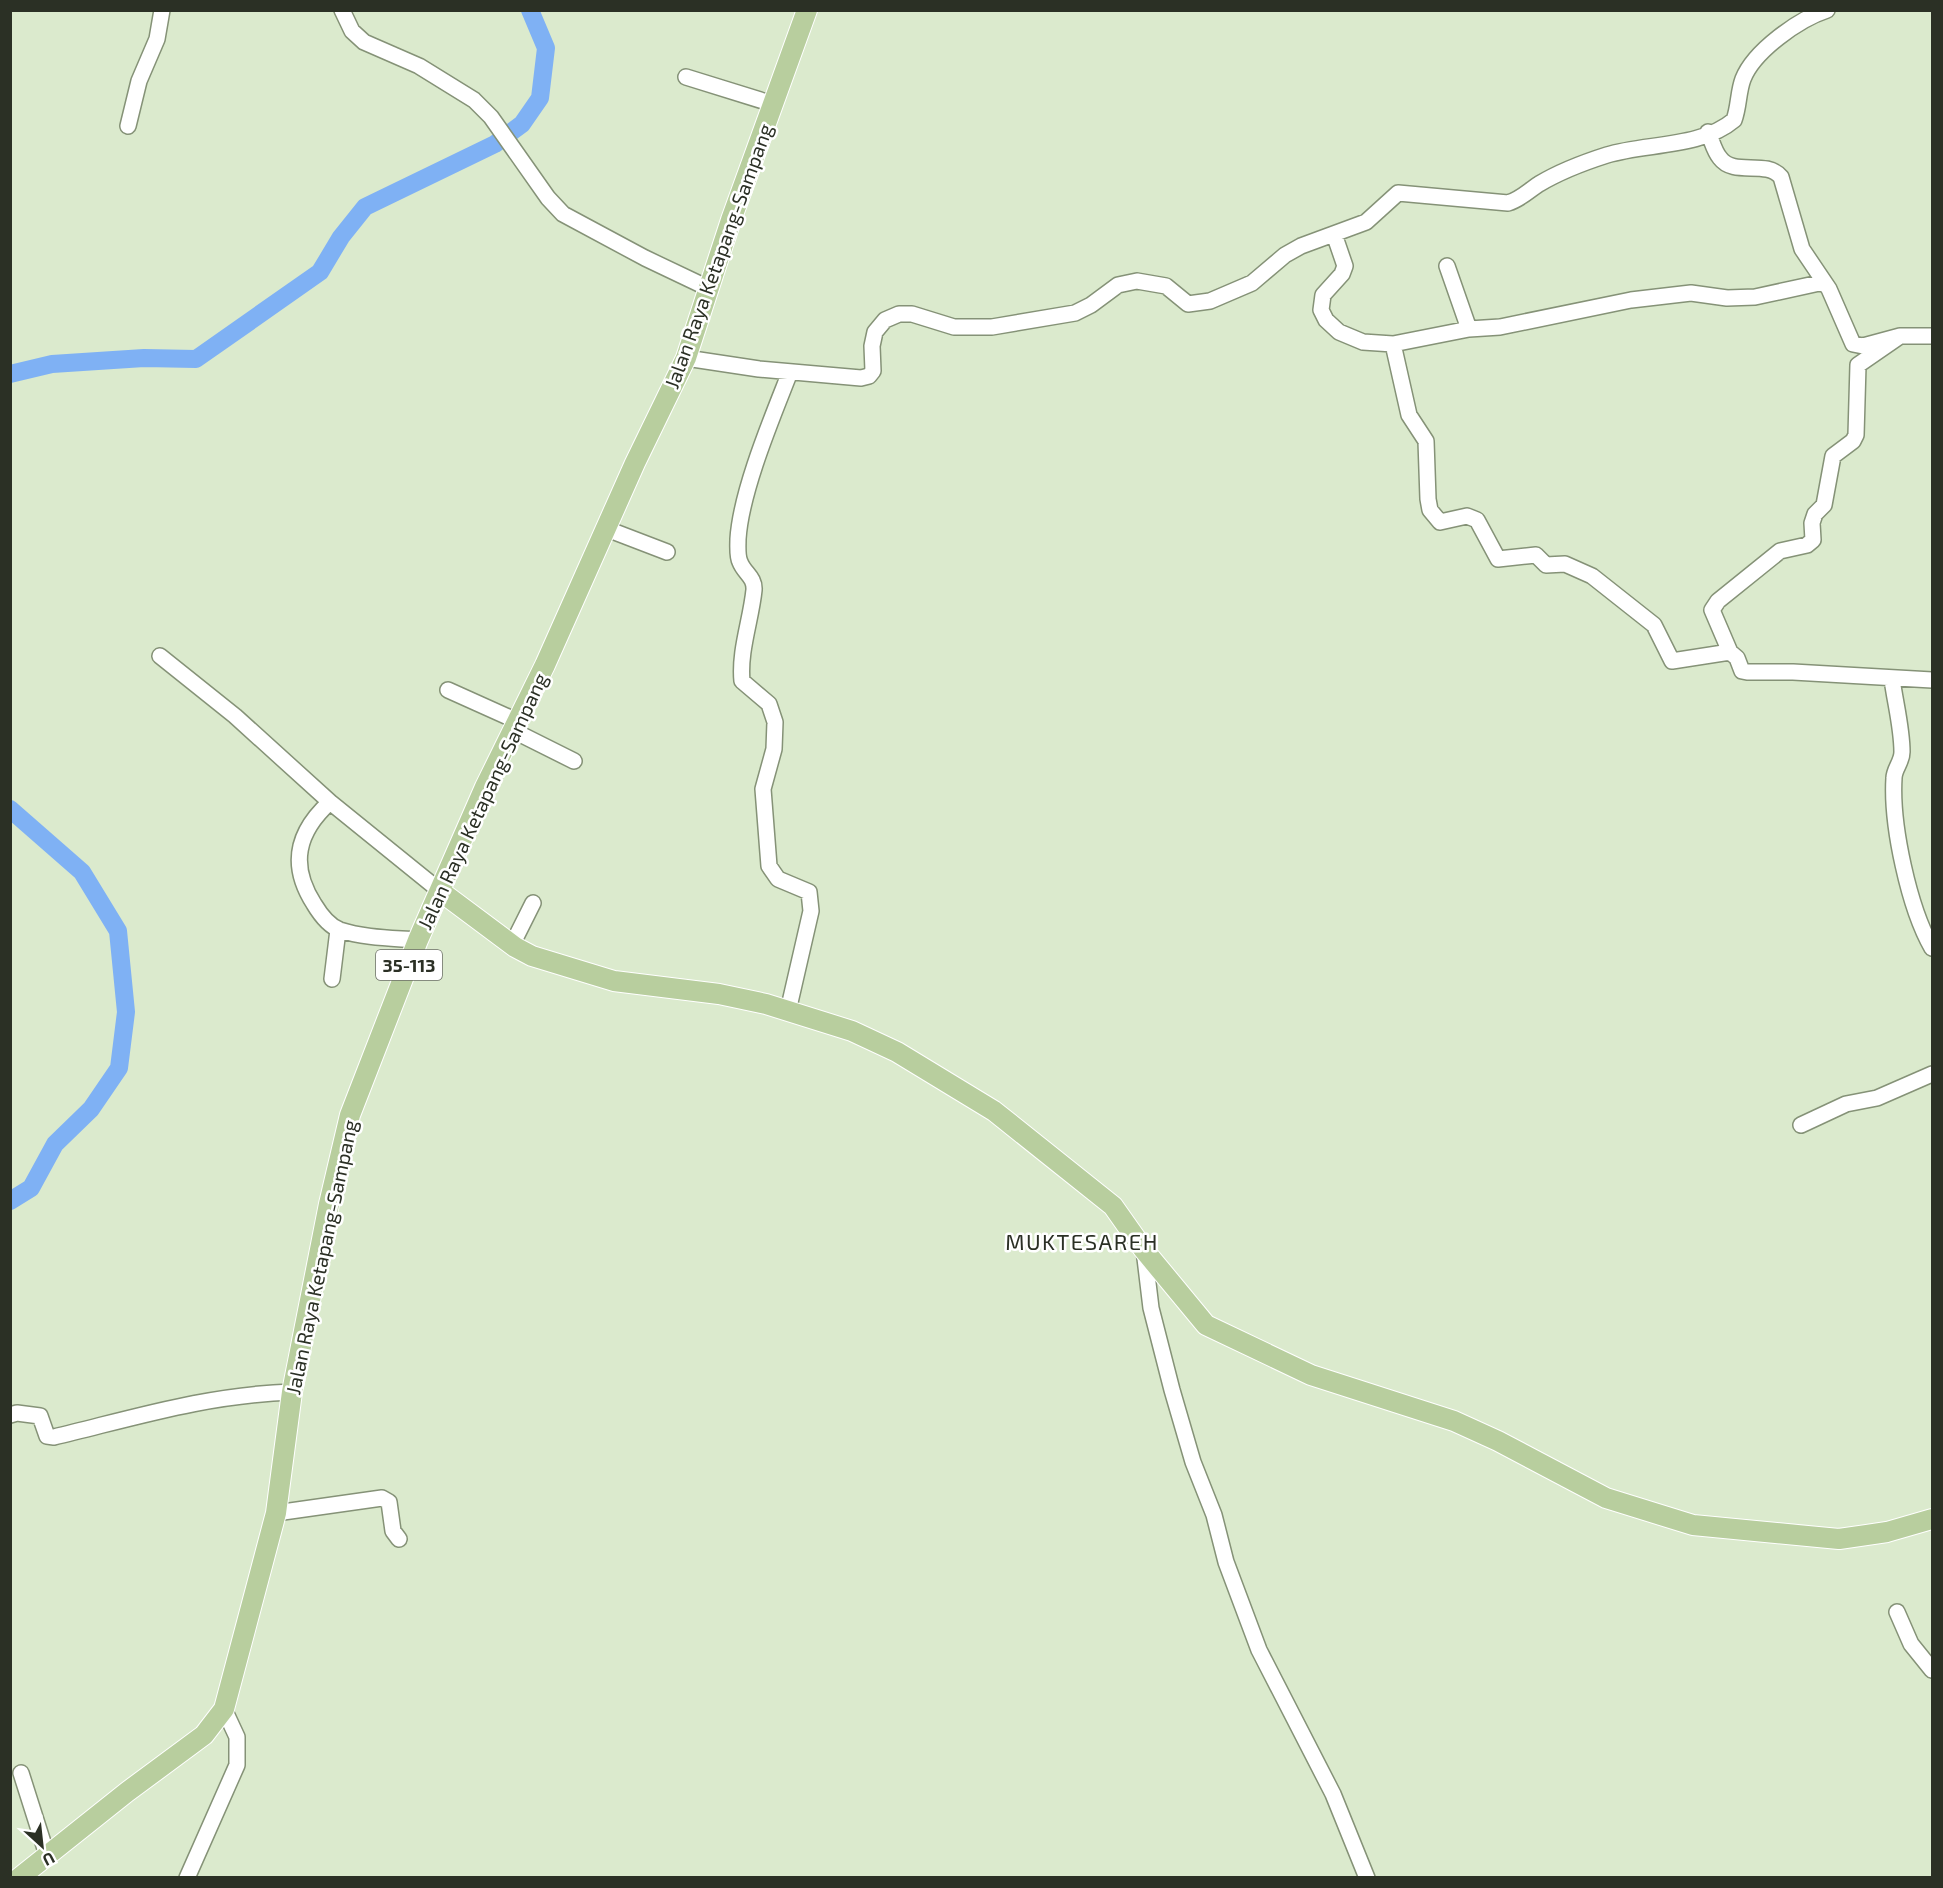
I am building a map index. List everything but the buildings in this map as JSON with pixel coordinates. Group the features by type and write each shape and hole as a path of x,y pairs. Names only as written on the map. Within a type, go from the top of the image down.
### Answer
{"main road":[{"name":"Jalan Raya Ketapang-Sampang","path":"19,1878 204,1735 224,1709 276,1513 292,1392 329,1204 350,1116 418,940 514,725 686,358 708,288 807,10"},
{"path":"440,891 512,945 532,957 594,976 719,994 788,1011 852,1031 880,1043 994,1111 1113,1206 1144,1250 1196,1315 1216,1331 1311,1375 1454,1421 1588,1489 1637,1509 1693,1525 1815,1538 1862,1538 1932,1519"}],"street":[{"path":"128,126 139,81 157,39 162,10"},
{"path":"342,10 357,37 419,66 460,90 482,108 548,198 563,214 645,258 708,288"},
{"path":"686,358 854,378 869,376 873,369 872,346 875,332 885,320 899,314 912,314 954,327 992,327 1075,313 1091,305 1118,285 1137,280 1166,286 1188,304 1202,303 1252,283 1291,251 1366,222 1398,193 1466,197 1476,202 1508,202 1524,196 1555,176 1606,156 1679,143 1734,120 1743,80 1756,60 1802,20 1827,10"},
{"path":"686,77 773,104"},
{"path":"1708,132 1723,162 1734,167 1766,169 1778,173 1785,186 1802,249 1824,282 1853,344 1863,346 1900,336 1932,336"},
{"path":"1334,234 1345,266 1342,274 1323,295 1320,306 1322,315 1339,332 1352,339 1393,344 1469,329 1500,327 1631,300 1691,293 1727,298 1755,297 1824,282"},
{"path":"1447,267 1469,329"},
{"path":"1900,336 1858,365 1856,435 1853,441 1833,456 1824,505 1815,514 1812,523 1813,540 1807,545 1780,551 1718,601 1712,610 1730,652 1737,658 1742,671 1932,680"},
{"path":"1393,344 1409,414 1426,441 1428,499 1436,520 1441,523 1465,516 1474,517 1481,523 1500,560 1536,555 1546,565 1566,564 1586,572 1654,625 1672,661 1730,652"},
{"path":"788,1011 811,911 811,899 806,890 778,879 769,866 763,789 774,748 775,722 769,704 742,681 745,638 754,588 752,579 740,562 738,538 748,492 772,417 790,372"},
{"path":"607,529 667,552"},
{"path":"160,656 235,716 330,802 440,891"},
{"path":"1892,679 1902,752 1894,778 1899,840 1904,868 1922,927 1932,948"},
{"path":"448,690 514,725 574,761"},
{"path":"330,802 309,825 302,841 300,866 302,880 309,896 326,919 338,930 418,940"},
{"path":"512,945 533,903"},
{"path":"332,979 338,930"},
{"path":"1801,1125 1846,1104 1877,1098 1932,1074"},
{"path":"1144,1250 1151,1308 1175,1401 1193,1462 1214,1515 1226,1562 1259,1650 1333,1794 1367,1878"},
{"path":"10,1415 17,1413 40,1416 46,1434 54,1437 200,1401 231,1396 292,1392"},
{"path":"276,1513 382,1498 389,1502 393,1531 399,1539"},
{"path":"1897,1612 1911,1644 1932,1670"},
{"path":"188,1878 237,1765 237,1737 224,1709"},
{"path":"21,1773 47,1855"}],"waterway":[{"path":"10,374 52,364 144,358 196,359 320,272 341,237 365,207 495,144 522,124 540,98 546,48 530,10"},
{"path":"10,809 82,872 118,931 126,1012 119,1068 91,1109 55,1144 31,1188 10,1201"}],"district":[{"name":"MUKTESAREH","path":"1082,1241"}]}
